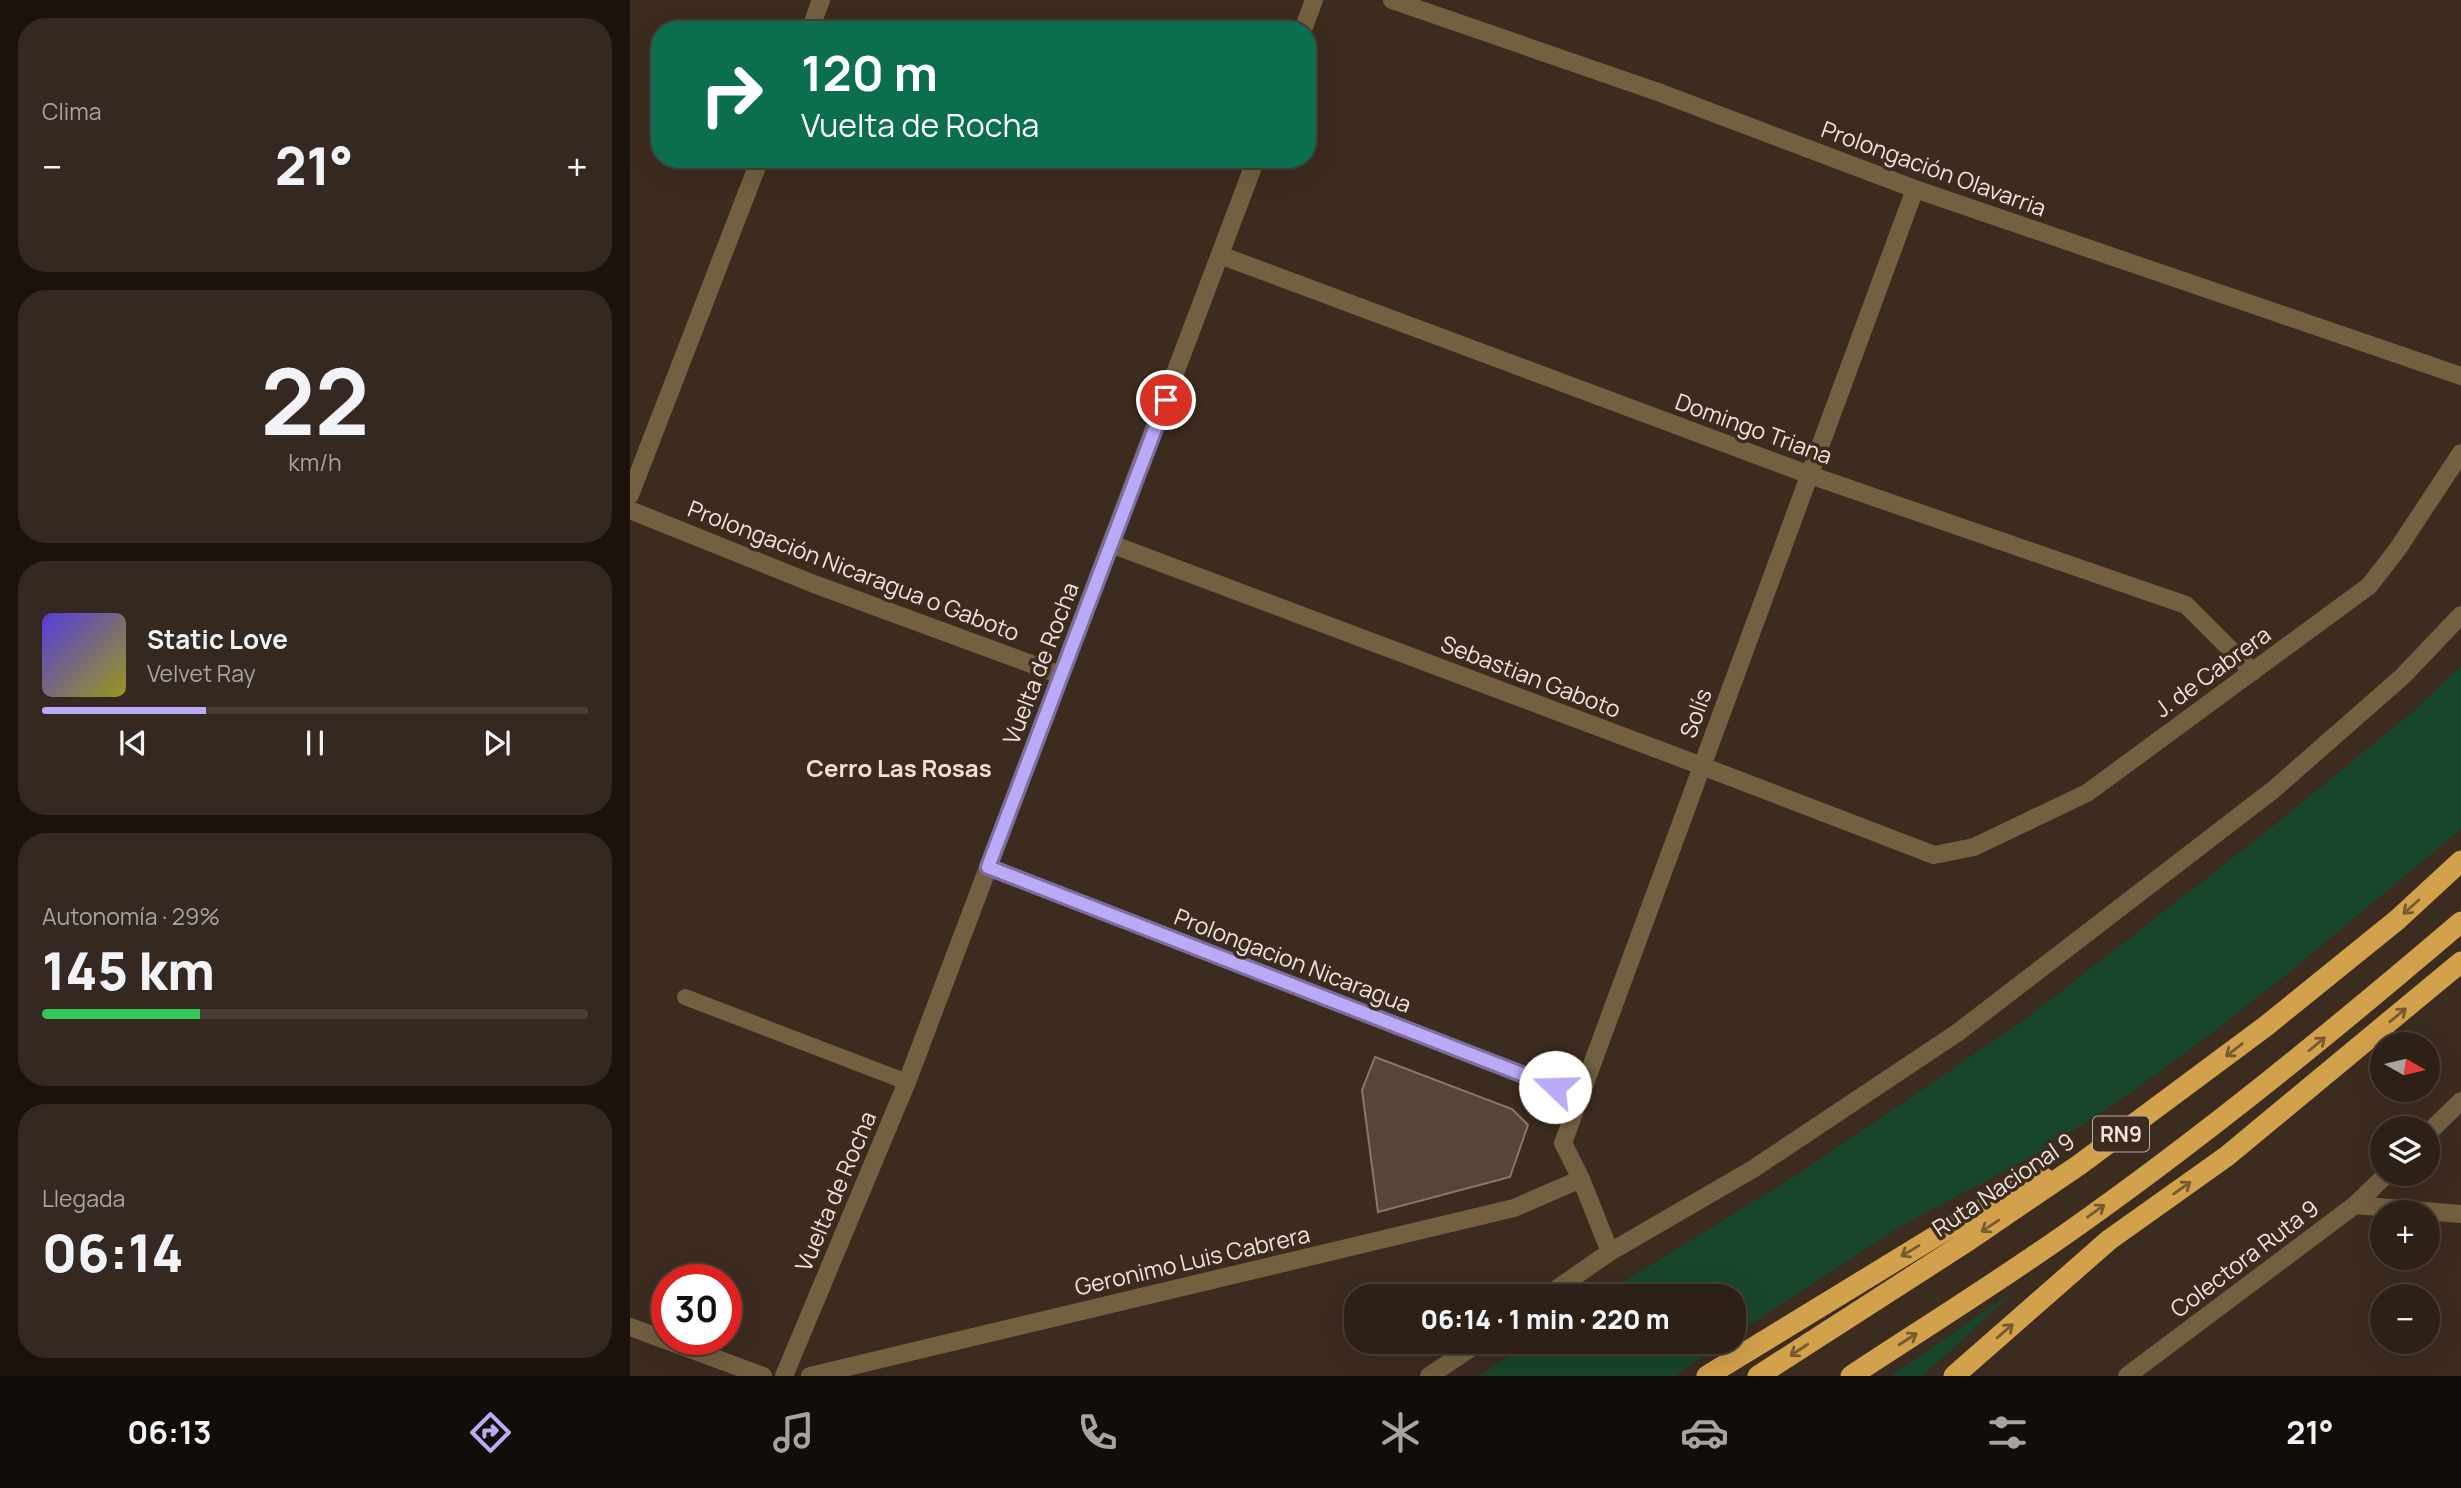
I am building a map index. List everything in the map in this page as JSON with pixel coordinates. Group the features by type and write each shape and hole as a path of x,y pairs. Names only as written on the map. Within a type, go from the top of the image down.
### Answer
{"highway":[{"name":"Ruta Nacional 9","path":"1758,1376 1966,1242 2079,1165 2266,1026 2397,920 2461,861"},
{"name":"RN9","path":"1851,1376 2062,1236 2166,1161 2302,1056 2461,922"},
{"path":"1954,1376 2109,1240 2227,1156 2461,961"},
{"path":"1707,1376 1850,1287 2017,1189 2079,1165"}],"street":[{"path":"813,21 821,0"},
{"path":"1306,21 1314,0"},
{"name":"Prolongación Olavarria","path":"1392,0 1658,92 1915,189 2461,376"},
{"path":"630,495 757,168"},
{"name":"Vuelta de Rocha","path":"784,1376 907,1082 1253,168"},
{"name":"Solís","path":"1610,1252 1581,1179 1563,1143 1915,189"},
{"name":"Domingo Triana","path":"1220,255 1810,475 2186,605 2253,671"},
{"name":"J. de Cabrera","path":"1934,855 1974,847 2087,793 2369,586 2397,550 2461,453"},
{"name":"Prolongación Nicaragua o Gaboto","path":"630,510 814,584 1061,675"},
{"name":"Sebastian Gaboto","path":"1111,544 1934,855"},
{"path":"1564,1284 1610,1252 1753,1169 1957,1032 2273,790 2403,676 2461,615"},
{"name":"Prolongacion Nicaragua","path":"988,867 1580,1097"},
{"path":"2440,1121 2461,1101"},
{"name":"Geronimo Luis Cabrera","path":"810,1376 1514,1208 1581,1179"},
{"name":"Colectora Ruta 9","path":"2136,1373 2355,1206 2374,1186"},
{"path":"2355,1206 2461,1214"},
{"path":"630,1327 763,1376"},
{"path":"1429,1376 1462,1354"}],"lane":[{"path":"685,997 907,1082"}],"green space":[{"path":"2461,666 2461,829 2287,974 2130,1093 2046,1149 1901,1226 1746,1327 1746,1284 1620,1284 1795,1176 2023,1021 2261,836 2416,709"},
{"path":"2014,1291 1923,1376 1891,1376"},
{"path":"1512,1354 1706,1354 1675,1376 1479,1376"}],"building":[{"path":"1375,1057 1512,1109 1528,1125 1510,1177 1378,1212 1362,1090"}],"district":[{"name":"Cerro Las Rosas","path":"899,767"}],"route":[{"path":"1166,400 988,867 1555,1087"}]}
